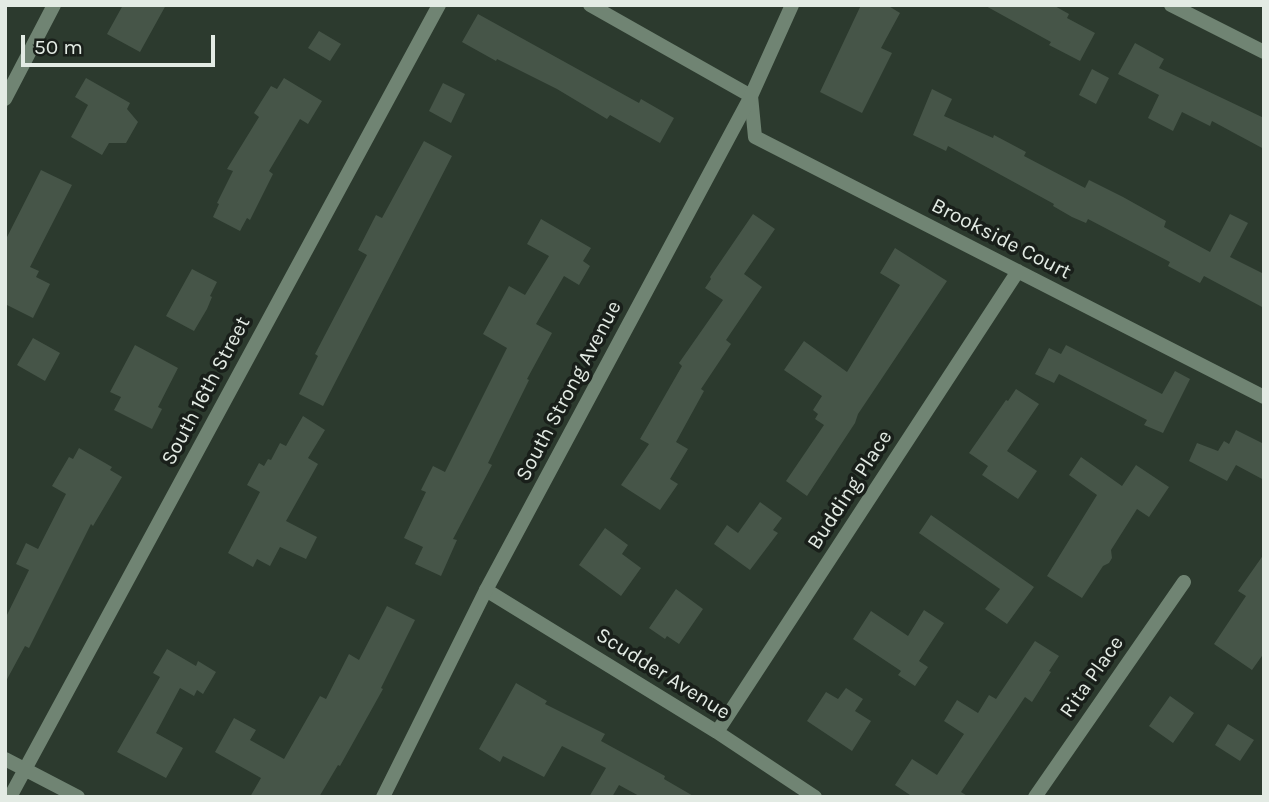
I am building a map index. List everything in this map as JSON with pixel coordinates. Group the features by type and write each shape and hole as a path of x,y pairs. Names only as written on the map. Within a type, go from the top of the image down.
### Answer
{"street":[{"path":"5,99 54,5"},
{"name":"South 16th Street","path":"10,797 439,5"},
{"path":"590,5 751,96"},
{"name":"South Strong Avenue","path":"383,797 486,590 751,96 792,5"},
{"path":"1171,5 1264,52"},
{"name":"Brookside Court","path":"751,96 755,137 1264,397"},
{"name":"Budding Place","path":"717,732 1018,271"},
{"name":"Rita Place","path":"1035,797 1184,582"},
{"name":"Scudder Avenue","path":"486,590 717,732 815,797"},
{"path":"5,759 78,797"}],"building":[{"path":"123,5 166,5 140,52 107,34"},
{"path":"861,5 887,5 900,13 881,48 892,53 862,113 820,92"},
{"path":"984,5 1053,5 1069,14 1067,18 1095,33 1080,61"},
{"path":"478,14 639,103 641,99 674,118 660,143 610,115 607,119 557,89 462,42"},
{"path":"319,31 341,44 330,61 308,48"},
{"path":"1135,43 1164,59 1159,68 1264,118 1264,149 1212,121 1210,126 1182,112 1173,131 1148,118 1159,95 1118,74"},
{"path":"1092,69 1109,78 1096,104 1079,95"},
{"path":"86,78 130,103 127,109 138,122 126,143 109,143 102,155 71,137 88,105 75,97"},
{"path":"284,78 322,101 308,124 300,119 269,171 273,174 250,220 247,218 240,231 213,217 219,204 217,203 233,171 227,169 259,117 254,113 271,86 277,89"},
{"path":"443,83 465,94 451,123 429,111"},
{"path":"932,89 952,99 944,116 993,138 994,135 1026,152 1024,156 1085,188 1089,180 1123,197 1166,221 1164,227 1210,252 1230,214 1248,223 1230,257 1264,274 1264,308 1204,276 1200,283 1168,266 1170,262 1088,219 1086,223 1072,217 1053,206 1054,204 948,146 946,151 913,135"},
{"path":"424,141 452,156 323,406 299,394 318,356 315,354 367,255 358,250 376,215 382,218"},
{"path":"41,170 72,185 30,267 39,271 36,277 50,284 33,318 5,304 5,241"},
{"path":"753,214 775,229 744,274 762,287 726,340 731,344 701,389 704,391 676,442 688,449 670,479 678,484 660,510 621,485 649,444 640,439 682,366 679,363 723,300 705,288 710,277"},
{"path":"541,219 591,248 583,261 590,266 579,285 564,276 536,324 552,333 527,379 529,380 488,463 492,465 453,539 457,540 441,576 415,564 423,547 404,538 426,492 421,490 433,466 445,472 507,348 483,334 509,286 525,295 549,256 527,244"},
{"path":"895,248 947,281 807,496 786,481 824,425 815,419 818,414 813,410 822,396 784,370 804,341 847,372 900,285 880,273"},
{"path":"192,269 217,282 207,309 194,331 166,316"},
{"path":"33,338 60,353 45,381 17,365"},
{"path":"135,345 178,368 158,407 162,409 152,429 114,410 121,397 110,392"},
{"path":"1066,345 1162,394 1175,371 1190,379 1163,433 1144,425 1147,420 1059,374 1054,383 1035,374 1049,348 1061,354"},
{"path":"1016,389 1039,404 1007,451 1037,471 1018,499 982,475 988,466 969,453"},
{"path":"303,416 325,430 308,458 318,464 286,521 317,537 306,559 280,547 270,566 257,559 253,567 228,553 260,492 247,485 259,463 264,466 268,459 271,460 280,443 286,446"},
{"path":"1236,430 1264,444 1264,480 1236,465 1227,481 1189,461 1197,443 1218,451 1224,441 1229,444"},
{"path":"79,448 112,467 110,470 122,477 93,526 91,524 29,648 25,646 5,683 5,619 29,570 16,564 26,543 38,549 66,494 52,486 69,457 73,459"},
{"path":"1081,457 1122,486 1136,465 1169,487 1149,517 1137,509 1111,550 1112,558 1109,563 1103,566 1082,598 1047,576 1097,495 1069,475"},
{"path":"760,502 782,518 773,530 778,533 750,570 714,544 727,525 738,533"},
{"path":"931,515 1034,587 1007,624 985,609 1000,589 919,533"},
{"path":"605,528 628,545 622,554 641,568 621,596 579,565"},
{"path":"1264,554 1264,653 1252,670 1214,644 1246,596 1238,591"},
{"path":"676,589 703,609 679,644 667,636 665,639 649,628"},
{"path":"387,606 415,620 381,688 383,689 340,766 338,765 319,797 250,797 261,778 215,752 234,718 256,730 250,740 284,759 320,696 326,699 349,654 359,660"},
{"path":"924,610 944,623 919,661 928,667 915,686 898,675 901,671 853,639 871,611 908,636"},
{"path":"1035,641 1059,656 1032,702 1025,697 961,792 969,797 913,797 895,785 912,759 937,775 964,734 944,721 957,700 978,713 989,695 996,699"},
{"path":"167,649 196,666 198,661 216,672 203,694 197,690 194,696 180,688 156,733 183,748 166,778 117,752 160,677 153,673"},
{"path":"516,683 547,701 545,704 605,734 601,741 665,776 664,779 695,797 641,797 619,785 612,797 589,797 606,768 562,746 544,777 503,756 500,762 479,749"},
{"path":"846,688 863,699 855,711 871,721 852,751 807,721 826,692 838,699"},
{"path":"1170,696 1194,713 1173,743 1149,726"},
{"path":"1228,724 1254,740 1240,761 1215,745"}]}
